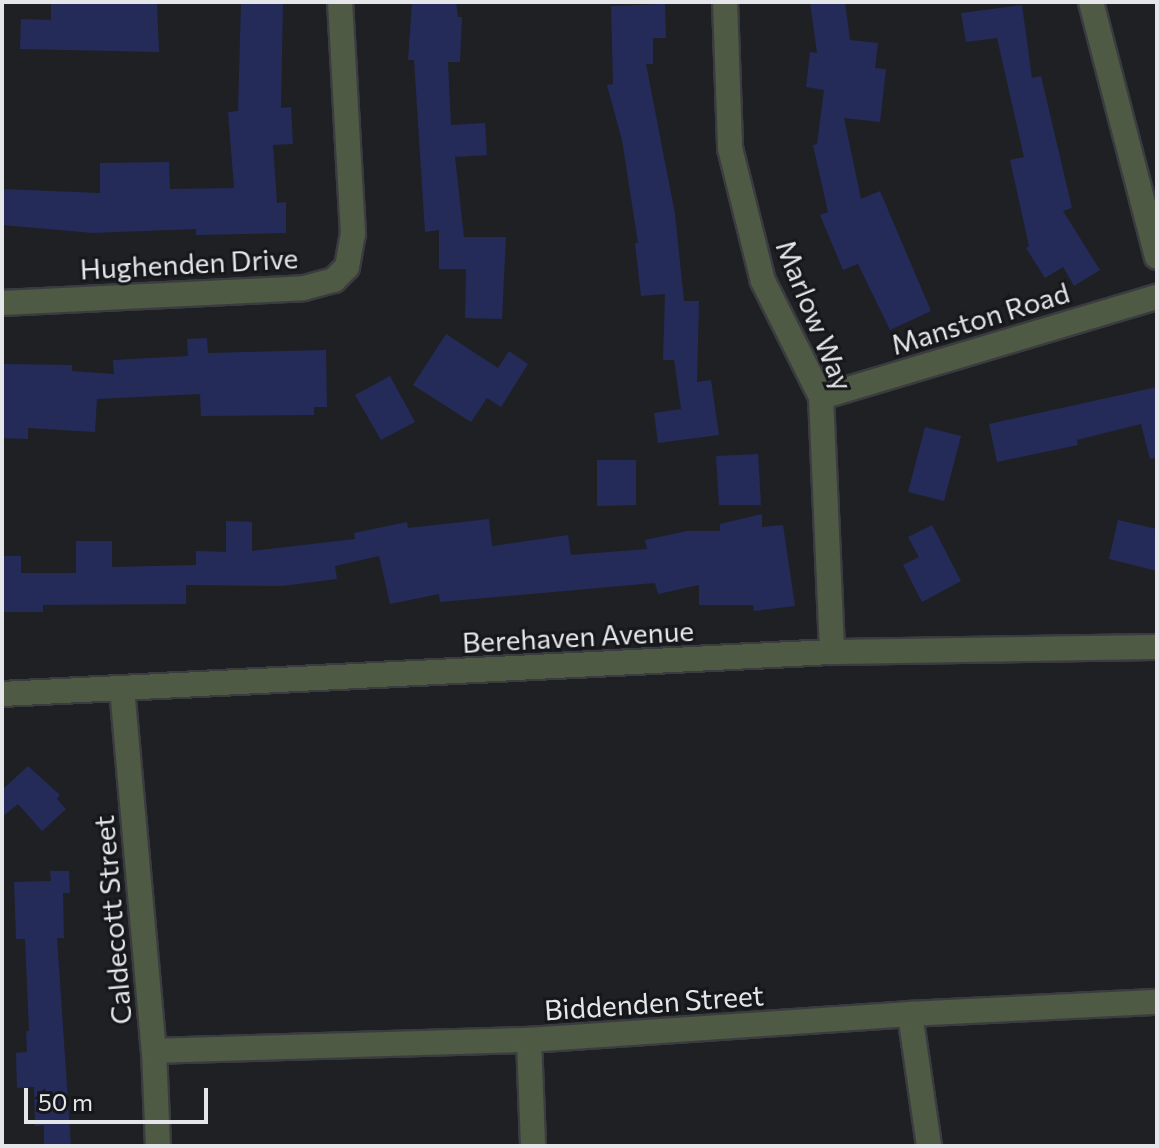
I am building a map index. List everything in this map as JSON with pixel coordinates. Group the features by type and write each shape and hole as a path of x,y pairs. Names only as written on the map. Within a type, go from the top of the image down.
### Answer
{"street":[{"name":"Hughenden Drive","path":"2,303 304,288 334,280 347,267 352,250 340,2"},
{"name":"Marlow Way","path":"725,2 730,148 763,281 821,397 832,652"},
{"path":"1091,2 1157,257"},
{"name":"Manston Road","path":"821,397 1157,297"},
{"name":"Berehaven Avenue","path":"2,694 832,652 1157,647"},
{"name":"Caldecott Street","path":"122,688 154,1051 158,1146"},
{"name":"Biddenden Street","path":"154,1051 529,1040 910,1014 1157,1002"},
{"path":"910,1014 929,1146"},
{"path":"529,1040 533,1146"}],"building":[{"path":"51,2 157,2 159,52 20,49 21,19 51,20"},
{"path":"241,2 283,2 281,108 291,107 293,144 273,145 277,203 286,202 286,233 196,235 196,229 93,233 2,225 2,189 100,193 100,163 169,162 170,189 234,188 228,112 238,111"},
{"path":"412,2 456,2 458,17 462,17 460,62 448,62 451,125 485,123 487,155 455,157 464,237 506,237 502,319 465,318 466,269 439,269 439,230 425,232 414,60 408,60"},
{"path":"810,2 845,2 850,40 878,43 875,68 886,69 880,122 844,118 861,199 880,191 931,311 890,330 858,264 843,270 820,215 828,212 813,145 817,144 824,90 806,87 810,52 817,53"},
{"path":"665,4 666,38 653,38 653,64 646,64 675,214 684,301 699,301 697,382 711,380 719,435 658,443 654,413 681,409 674,360 663,360 665,294 641,296 635,243 638,243 622,140 607,85 613,84 611,6"},
{"path":"1022,5 1032,78 1041,76 1072,208 1063,211 1100,270 1074,286 1063,267 1045,278 1026,248 1029,246 1010,160 1024,157 997,38 966,42 961,13"},
{"path":"446,334 498,368 509,351 528,364 501,407 487,398 471,422 413,385"},
{"path":"207,338 208,353 326,350 327,407 314,407 314,415 201,416 200,394 97,399 95,432 28,428 28,439 2,438 2,364 72,365 72,371 114,374 113,360 188,356 187,339"},
{"path":"390,376 415,422 381,440 355,395"},
{"path":"1157,387 1157,458 1150,459 1141,424 1077,440 1078,445 997,462 989,424"},
{"path":"925,427 961,436 944,501 908,492"},
{"path":"758,454 761,505 719,505 716,456"},
{"path":"597,460 636,460 636,505 597,506"},
{"path":"762,514 762,527 783,525 795,606 754,611 753,605 699,605 699,585 658,594 655,583 440,602 439,594 390,604 379,556 335,566 337,579 282,586 186,585 186,604 43,605 43,612 2,612 2,556 21,556 21,573 76,573 76,541 112,541 112,567 196,565 196,551 226,552 226,521 252,522 252,551 355,539 354,533 407,522 408,528 489,519 492,546 568,535 571,555 647,549 645,540 687,531 720,531 720,524"},
{"path":"1118,520 1157,529 1157,571 1109,559"},
{"path":"932,525 961,581 922,602 903,565 919,557 908,537"},
{"path":"28,766 60,795 57,799 66,809 42,831 18,804 2,817 2,790"},
{"path":"50,871 69,871 70,893 63,893 64,938 57,938 71,1146 44,1146 44,1125 35,1126 34,1087 17,1088 16,1053 27,1052 26,1031 29,1031 25,939 16,939 14,882 51,881"}]}
